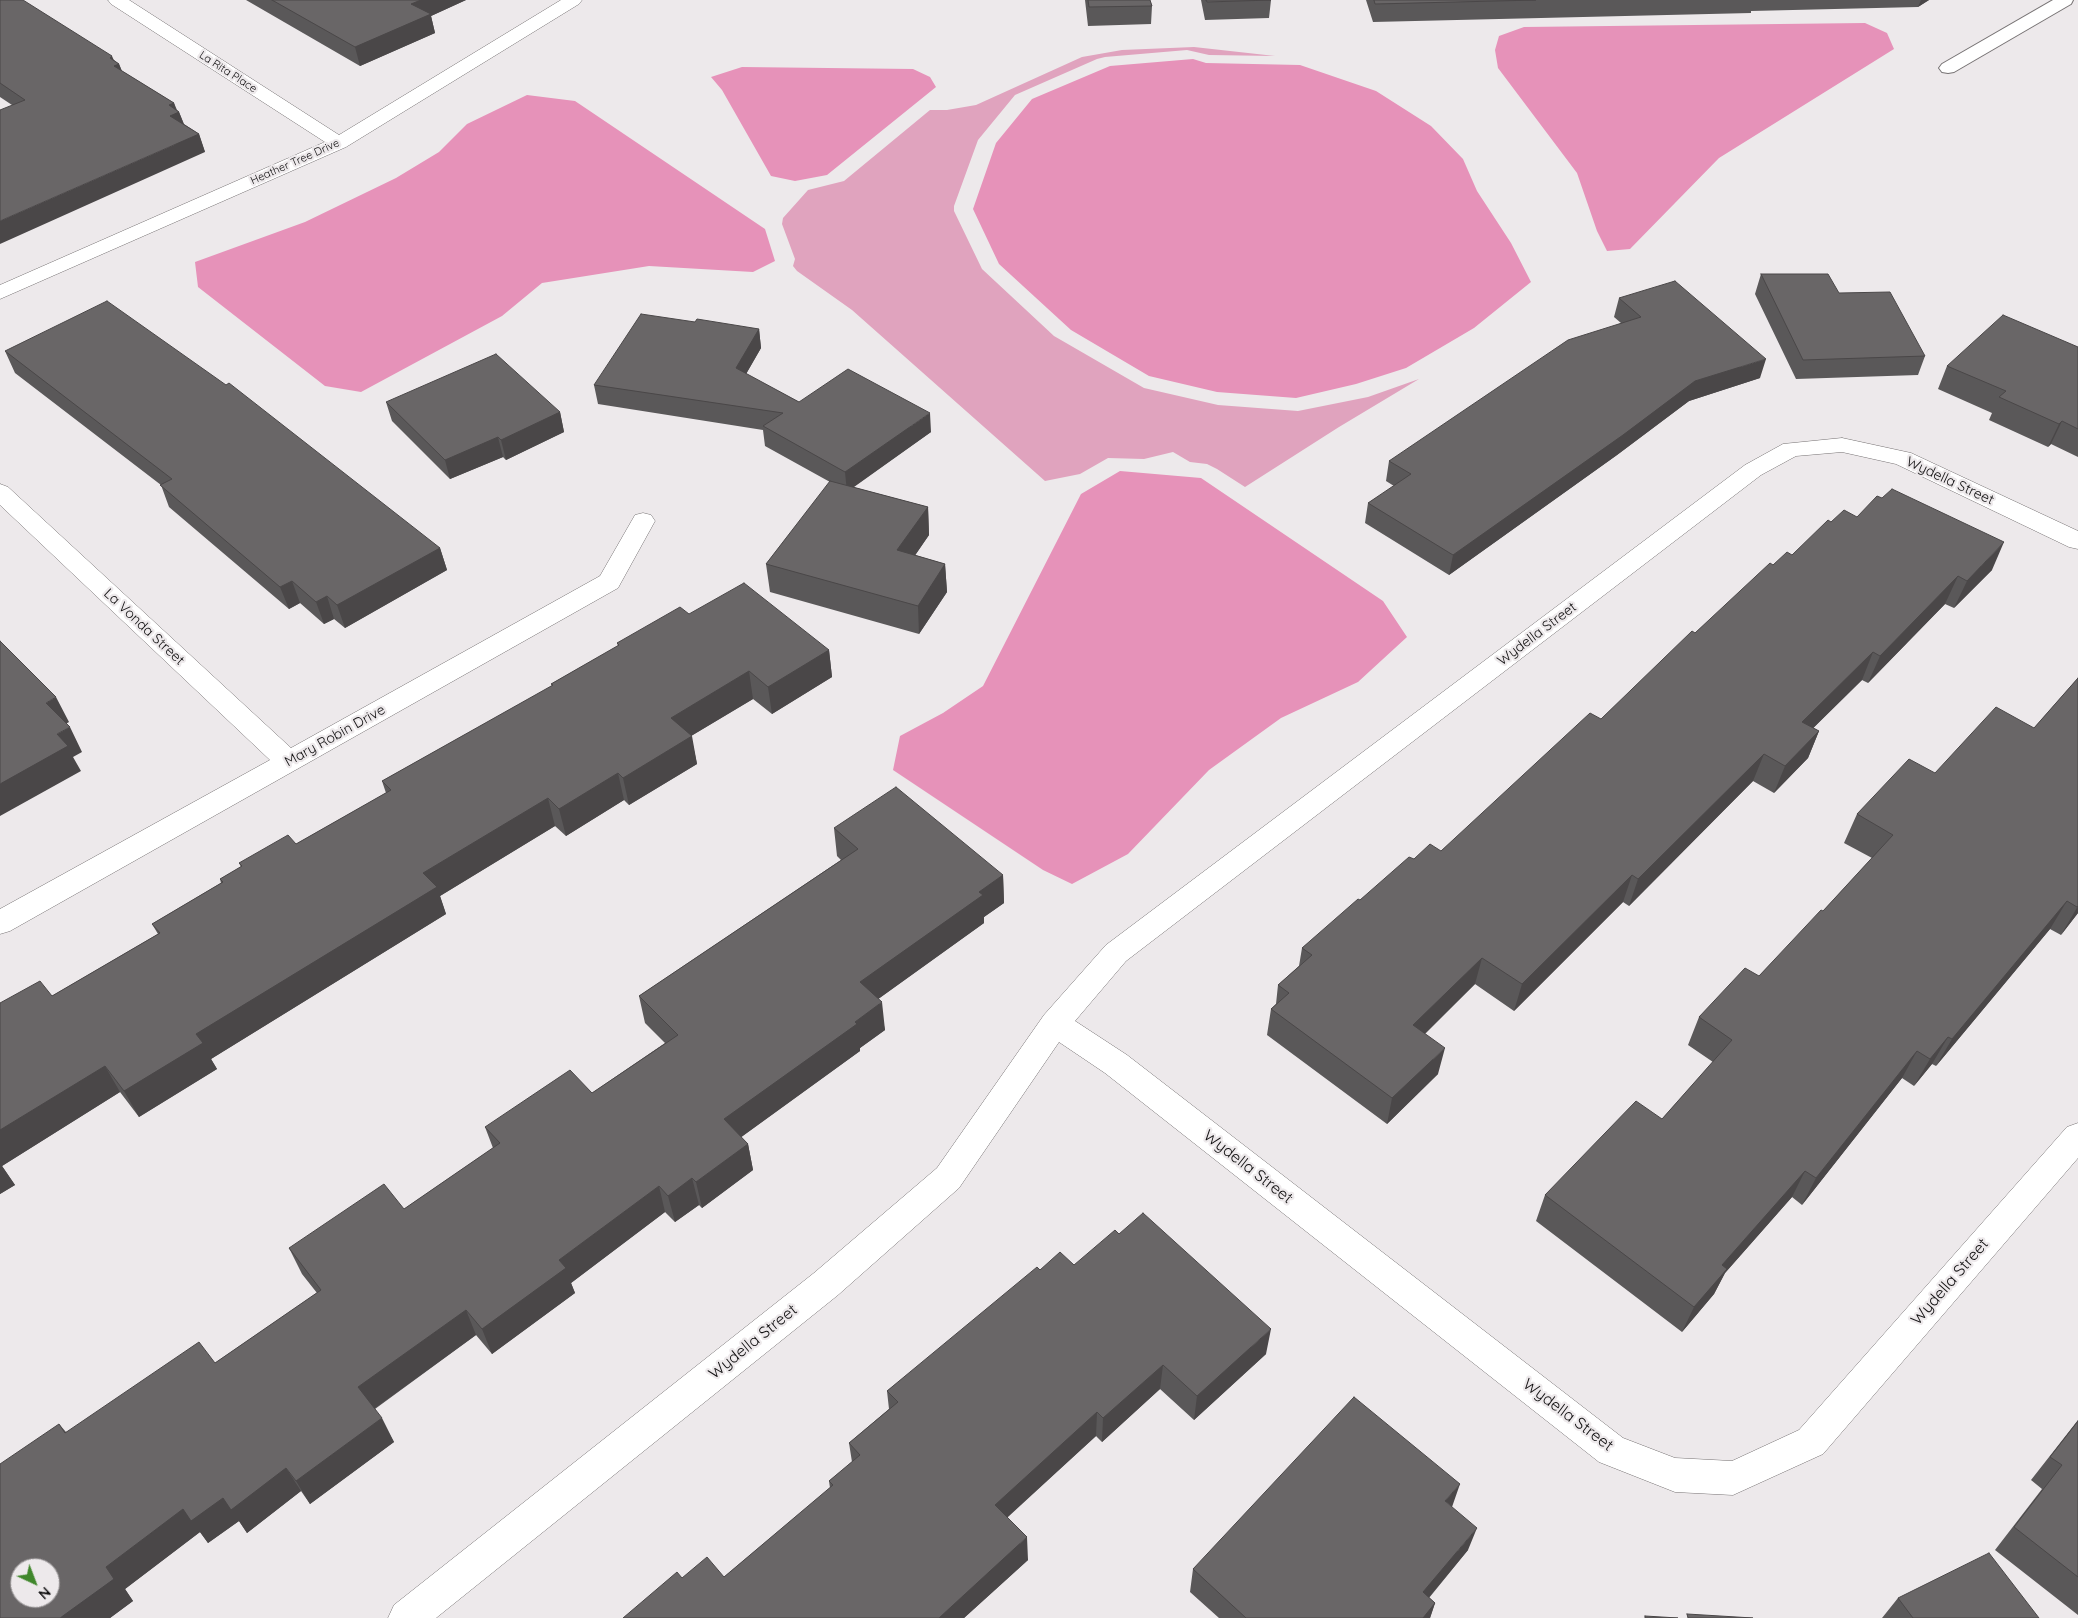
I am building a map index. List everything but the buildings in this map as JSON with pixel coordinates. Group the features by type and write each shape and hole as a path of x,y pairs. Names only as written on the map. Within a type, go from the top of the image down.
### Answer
{"street":[{"name":"La Rita Place","path":"117,0 339,143"},
{"name":"Heather Tree Drive","path":"0,293 339,143 573,0"},
{"name":"Wydella Street","path":"407,1618 826,1284 948,1178 1055,1024 1116,953 1753,470 1791,449 1842,445 1903,458 2078,541"},
{"name":"La Vonda Street","path":"0,492 289,762"},
{"name":"Mary Robin Drive","path":"0,923 609,582 643,521"},
{"name":"Wydella Street","path":"1055,1024 1116,1064 1611,1450 1675,1476 1733,1478 1811,1442 2078,1136"}],"lane":[{"path":"1948,68 2065,0"}],"shaded area":[{"path":"1865,23 1887,33 1894,49 1719,158 1630,249 1607,251 1597,231 1577,173 1498,68 1495,50 1499,36 1524,27"},
{"path":"1194,47 1275,56 1209,55 1187,50 1105,57 1015,95 978,140 954,206 954,211 982,269 1054,336 1144,388 1218,405 1298,411 1368,397 1419,379 1245,487 1207,464 1190,462 1173,452 1144,459 1108,458 1080,474 1045,481 852,310 797,271 793,266 795,259 782,224 783,218 808,190 844,181 930,110 947,110 976,105 1082,57 1122,50"},
{"path":"1193,59 1206,63 1300,65 1376,91 1431,126 1463,159 1477,191 1511,243 1531,282 1474,328 1406,368 1356,384 1296,398 1217,392 1149,376 1071,330 999,264 973,209 996,143 1032,99 1110,66"},
{"path":"742,67 913,69 930,77 936,87 827,175 795,181 771,176 722,90 711,77"},
{"path":"527,95 575,101 765,229 775,261 753,272 649,266 542,283 502,316 361,392 325,386 198,287 195,262 305,222 396,178 439,152 467,124"},
{"path":"1120,471 1201,478 1383,601 1407,637 1358,682 1281,718 1209,770 1128,854 1072,884 1043,870 893,770 900,736 943,713 983,686 1081,494"}]}
